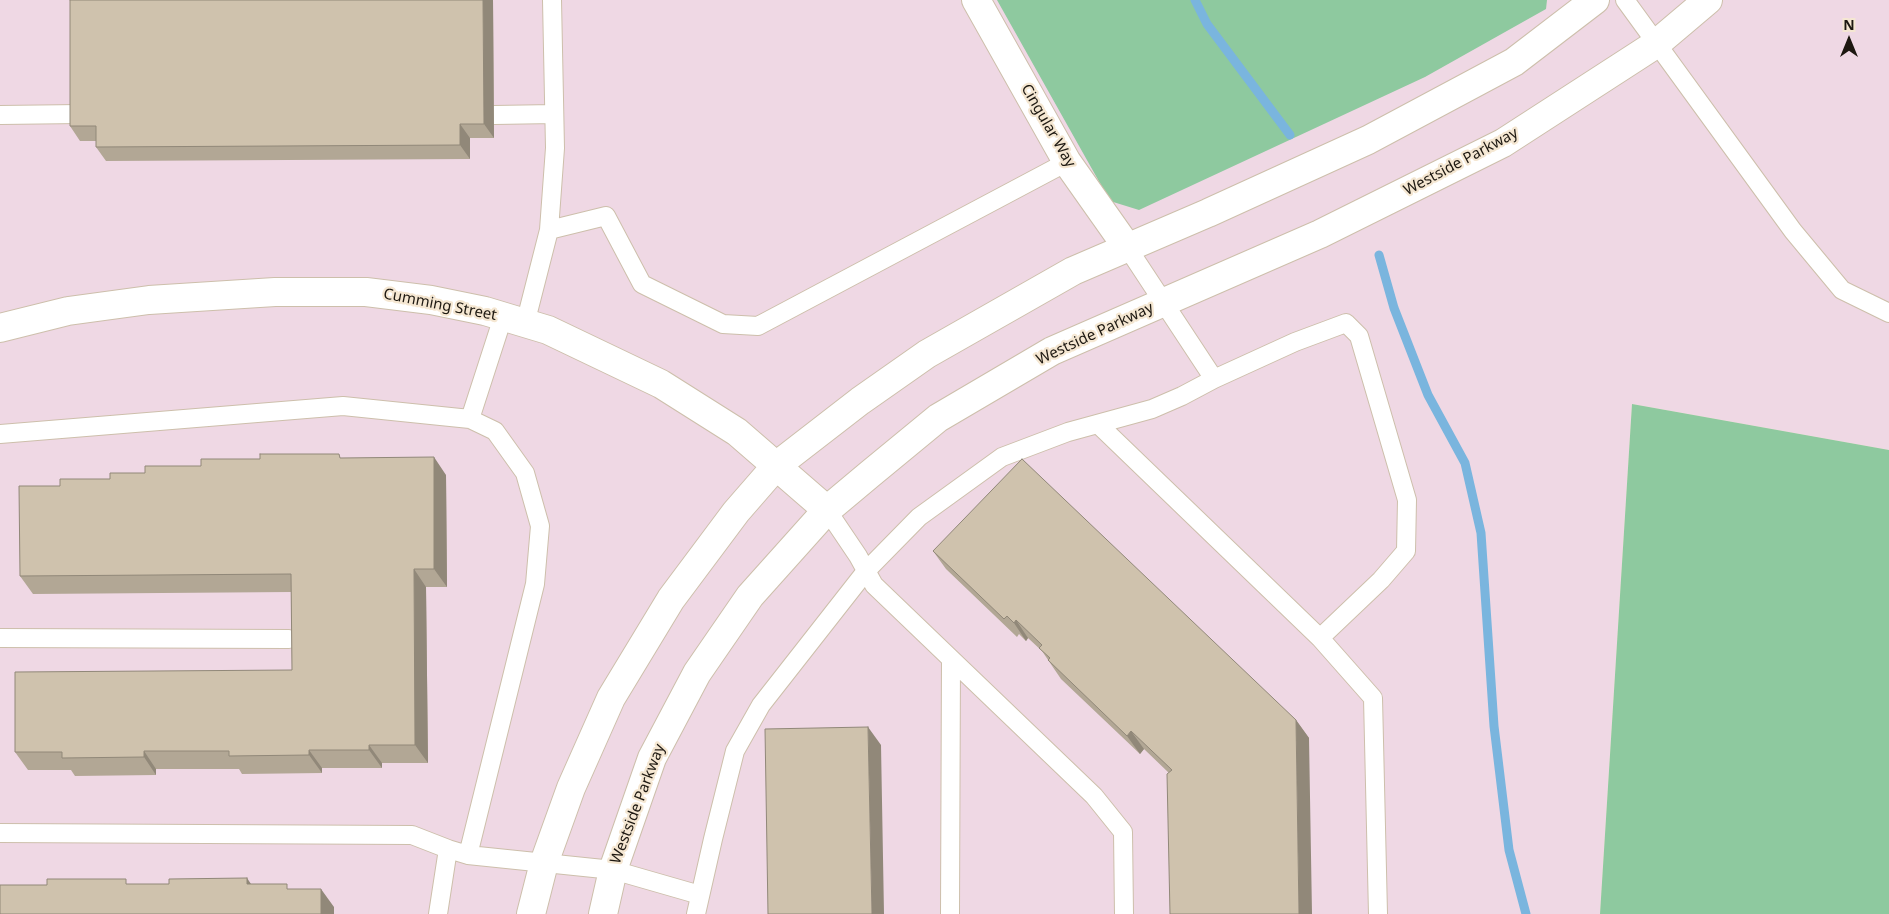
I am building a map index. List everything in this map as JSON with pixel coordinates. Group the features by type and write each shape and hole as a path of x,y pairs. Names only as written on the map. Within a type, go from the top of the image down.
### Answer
{"main road":[{"name":"Cingular Way","path":"976,0 1067,162 1127,247"},
{"path":"531,914 544,863 571,788 611,698 671,599 736,512 776,466 860,401 927,354 1073,271 1208,213 1368,140 1514,62 1595,0"},
{"name":"Westside Parkway","path":"603,914 613,870 652,758 696,673 750,596 827,510 938,418 1052,351 1320,234 1503,143 1656,44 1708,0"},
{"name":"Cumming Street","path":"0,328 68,311 149,300 275,292 366,292 431,300 548,330 660,384 737,432 827,510"}],"lane":[{"path":"470,419 514,320 549,230 555,148 552,0"},
{"path":"1625,0 1793,231 1842,290 1889,313"},
{"path":"0,115 80,114"},
{"path":"494,114 554,114"},
{"path":"549,230 606,216 642,284 723,324 758,326 1067,162"},
{"path":"1127,247 1214,379"},
{"path":"696,914 712,839 735,751 761,705 866,571 919,517 1002,457 1068,432 1152,409 1295,342 1346,322 1359,336 1407,500 1406,551 1381,580 1320,638"},
{"path":"0,434 344,406 470,419 495,431 525,474 540,526 534,584 468,854"},
{"path":"1098,424 1320,638 1373,698 1378,914"},
{"path":"827,510 858,556 874,585 1094,796 1123,832 1124,914"},
{"path":"0,638 289,639"},
{"path":"950,914 951,659"},
{"path":"0,833 412,835 448,849 468,854 613,870 700,895"},
{"path":"438,914 448,849"}],"shaded area":[{"path":"0,0 1889,0 1889,450 1632,404 1600,914 0,914"}],"green space":[{"path":"997,0 1547,0 1546,9 1425,77 1139,210 1110,201"},
{"path":"1632,404 1889,450 1889,914 1600,914"}],"building":[{"path":"70,0 483,0 484,124 460,124 460,145 96,147 96,126 70,126"},
{"path":"260,454 339,454 340,458 434,457 434,569 414,569 415,745 369,745 369,750 309,750 309,755 229,756 229,751 144,751 144,757 62,758 62,752 15,752 15,672 292,670 291,574 20,576 19,486 60,486 60,479 110,479 110,473 145,473 145,466 201,466 201,459 260,459"},
{"path":"1022,459 1296,720 1299,914 1170,914 1167,774 1172,770 1131,731 1127,736 1048,660 1050,658 1039,648 1042,645 1016,620 1014,623 1007,616 1004,619 933,551"},
{"path":"868,727 872,914 768,914 765,729"},
{"path":"247,878 247,884 287,884 287,889 321,889 321,914 0,914 0,885 47,885 47,879 126,879 126,884 169,884 169,879"}],"waterway":[{"path":"1195,0 1207,24 1290,135"},
{"path":"1379,255 1394,308 1428,395 1465,463 1481,533 1494,726 1509,850 1526,914"}]}
